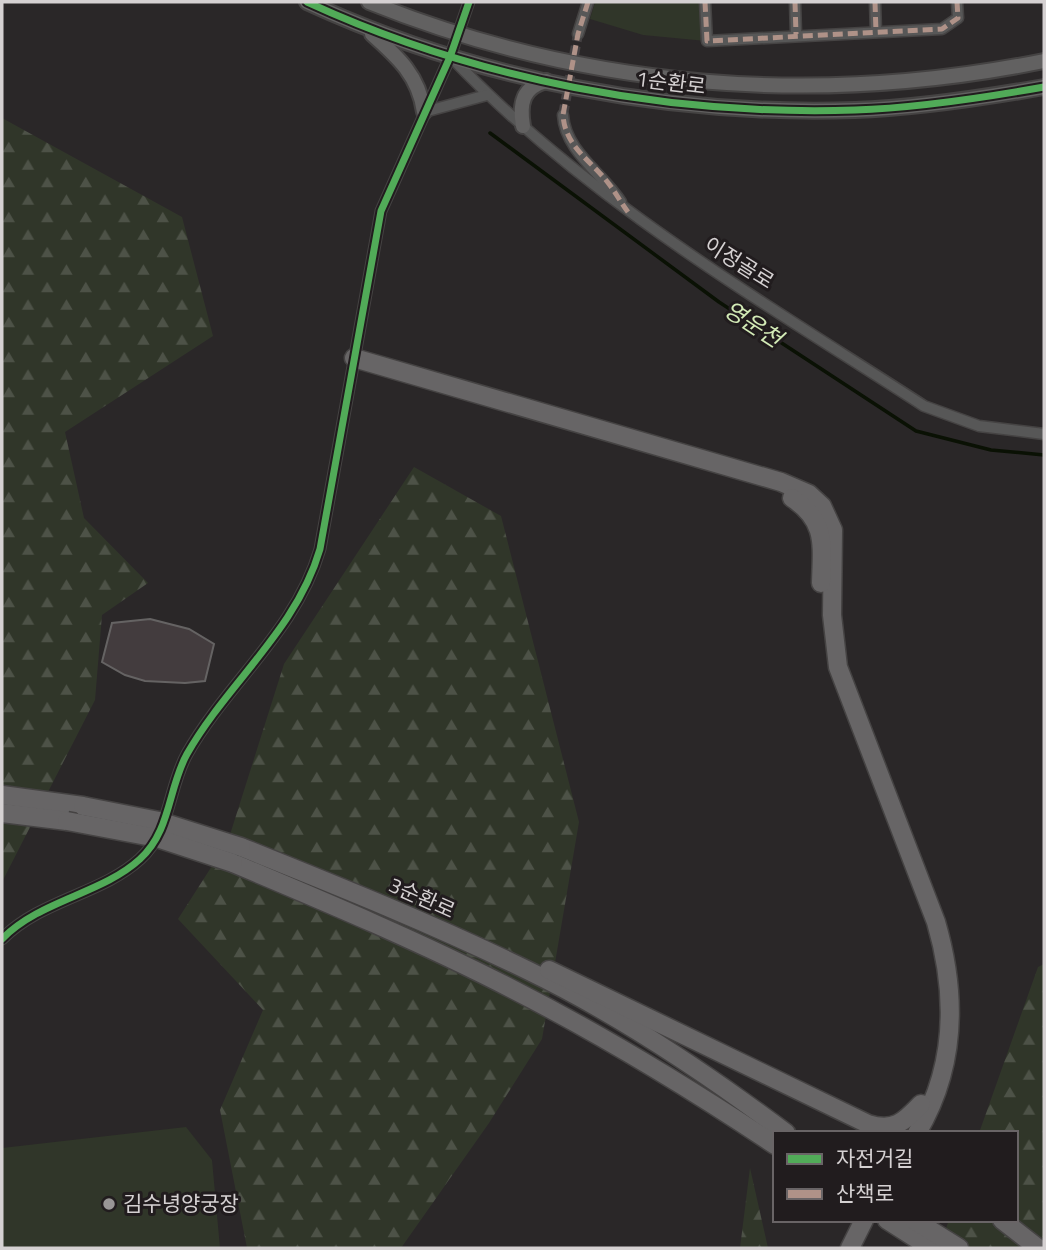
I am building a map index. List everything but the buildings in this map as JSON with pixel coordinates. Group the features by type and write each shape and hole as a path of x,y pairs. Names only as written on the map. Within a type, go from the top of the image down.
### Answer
{"highway":[{"path":"354,361 780,482 809,495 822,506 830,519 835,541 832,615 838,667 936,922 947,960 952,994 944,1061 918,1131"},
{"name":"3순환로","path":"2,795 83,806 159,821 237,855 516,991 691,1089 773,1144"},
{"name":"3순환로","path":"2,813 67,821 237,855 434,927 572,994 722,1085 783,1131"},
{"path":"434,927 558,974 868,1124 893,1128 926,1104"},
{"path":"907,1131 926,1104"},
{"path":"925,1131 926,1104"},
{"path":"840,1248 850,1222"},
{"path":"850,1248 863,1222"},
{"path":"888,1222 912,1248"},
{"path":"889,1222 931,1248"},
{"path":"917,1222 959,1248"},
{"path":"1005,1222 1038,1248"}],"street":[{"name":"1순환로","path":"307,2 363,26 450,57 546,80 686,104 802,110 919,105 1044,86"},
{"name":"1순환로","path":"369,2 414,20 543,56 697,83 788,87 853,86 925,81 1044,61"},
{"path":"2,939 34,914 127,869 154,844 188,753 226,698 274,640 311,575 320,549 381,211 450,57 469,2"},
{"path":"578,34 588,2"},
{"path":"705,2 707,41 796,34 942,29 958,18 957,2"},
{"path":"795,2 796,34"},
{"path":"875,2 876,32"},
{"path":"363,26 409,68 422,93 424,112"},
{"name":"이정골로","path":"450,57 523,126 628,212 925,406 979,426 1044,434"},
{"path":"523,126 522,102 527,91 533,84 546,80"},
{"path":"424,112 488,95"},
{"path":"563,115 570,141 608,182 628,212"}],"green space":[{"path":"595,2 704,2 706,41 643,35 590,19"},
{"path":"2,118 182,217 213,336 65,432 84,518 148,583 102,615 95,700 2,882"},
{"path":"414,467 501,516 579,822 542,1039 489,1123 401,1248 247,1248 220,1110 263,1010 178,919 228,841 284,664"},
{"path":"1044,964 1044,1248 939,1248 948,1222 1018,1222 1018,1131 980,1131 1038,967"},
{"name":"김수녕양궁장","path":"186,1127 212,1160 220,1248 2,1248 2,1148"},
{"path":"750,1168 768,1248 740,1248"}],"waterway":[{"name":"영운천","path":"490,133 719,302 916,431 991,450 1044,455"}],"tunnel":[{"path":"563,115 578,34"}],"marked path":[{"path":"588,2 578,34 563,115 565,126 574,145 602,175 628,212"},
{"path":"705,2 707,41 942,29 958,18 957,2"},
{"path":"795,2 796,34"},
{"path":"875,2 876,32"}],"cycle path":[{"path":"307,2 438,53 575,88 644,99 715,107 855,110 950,102 1044,87"},
{"path":"2,939 34,915 125,871 150,848 158,836 187,754 222,703 278,631 309,578 320,549 381,211 450,57 469,2"}],"place":[{"name":"김수녕양궁장","path":"109,1204"}]}
